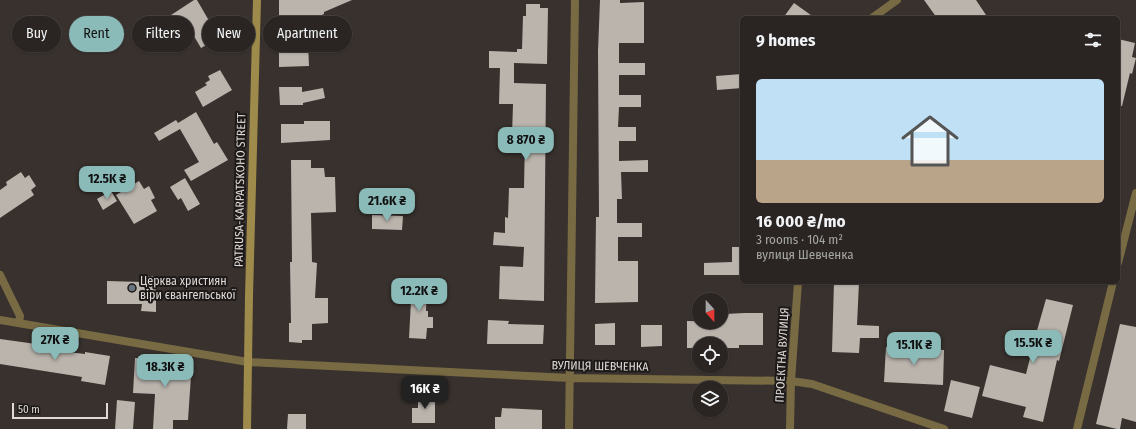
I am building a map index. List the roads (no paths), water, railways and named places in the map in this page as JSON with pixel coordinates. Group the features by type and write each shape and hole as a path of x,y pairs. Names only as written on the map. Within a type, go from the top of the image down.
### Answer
{"main road":[{"name":"PATRUSA-KARPATSKOHO STREET","path":"247,429 257,0"}],"street":[{"path":"569,429 575,0"},
{"path":"875,16 896,0"},
{"path":"1120,254 1136,193"},
{"path":"0,275 20,316 20,323"},
{"name":"ПРОЕКТНА ВУЛИЦЯ","path":"790,429 791,381 798,284"},
{"path":"1076,429 1112,284"},
{"name":"ВУЛИЦЯ ШЕВЧЕНКА","path":"0,320 248,362 570,378 791,381 812,384 944,429"}],"place":[{"name":"Церква християн віри євангельської","path":"132,288"}]}
